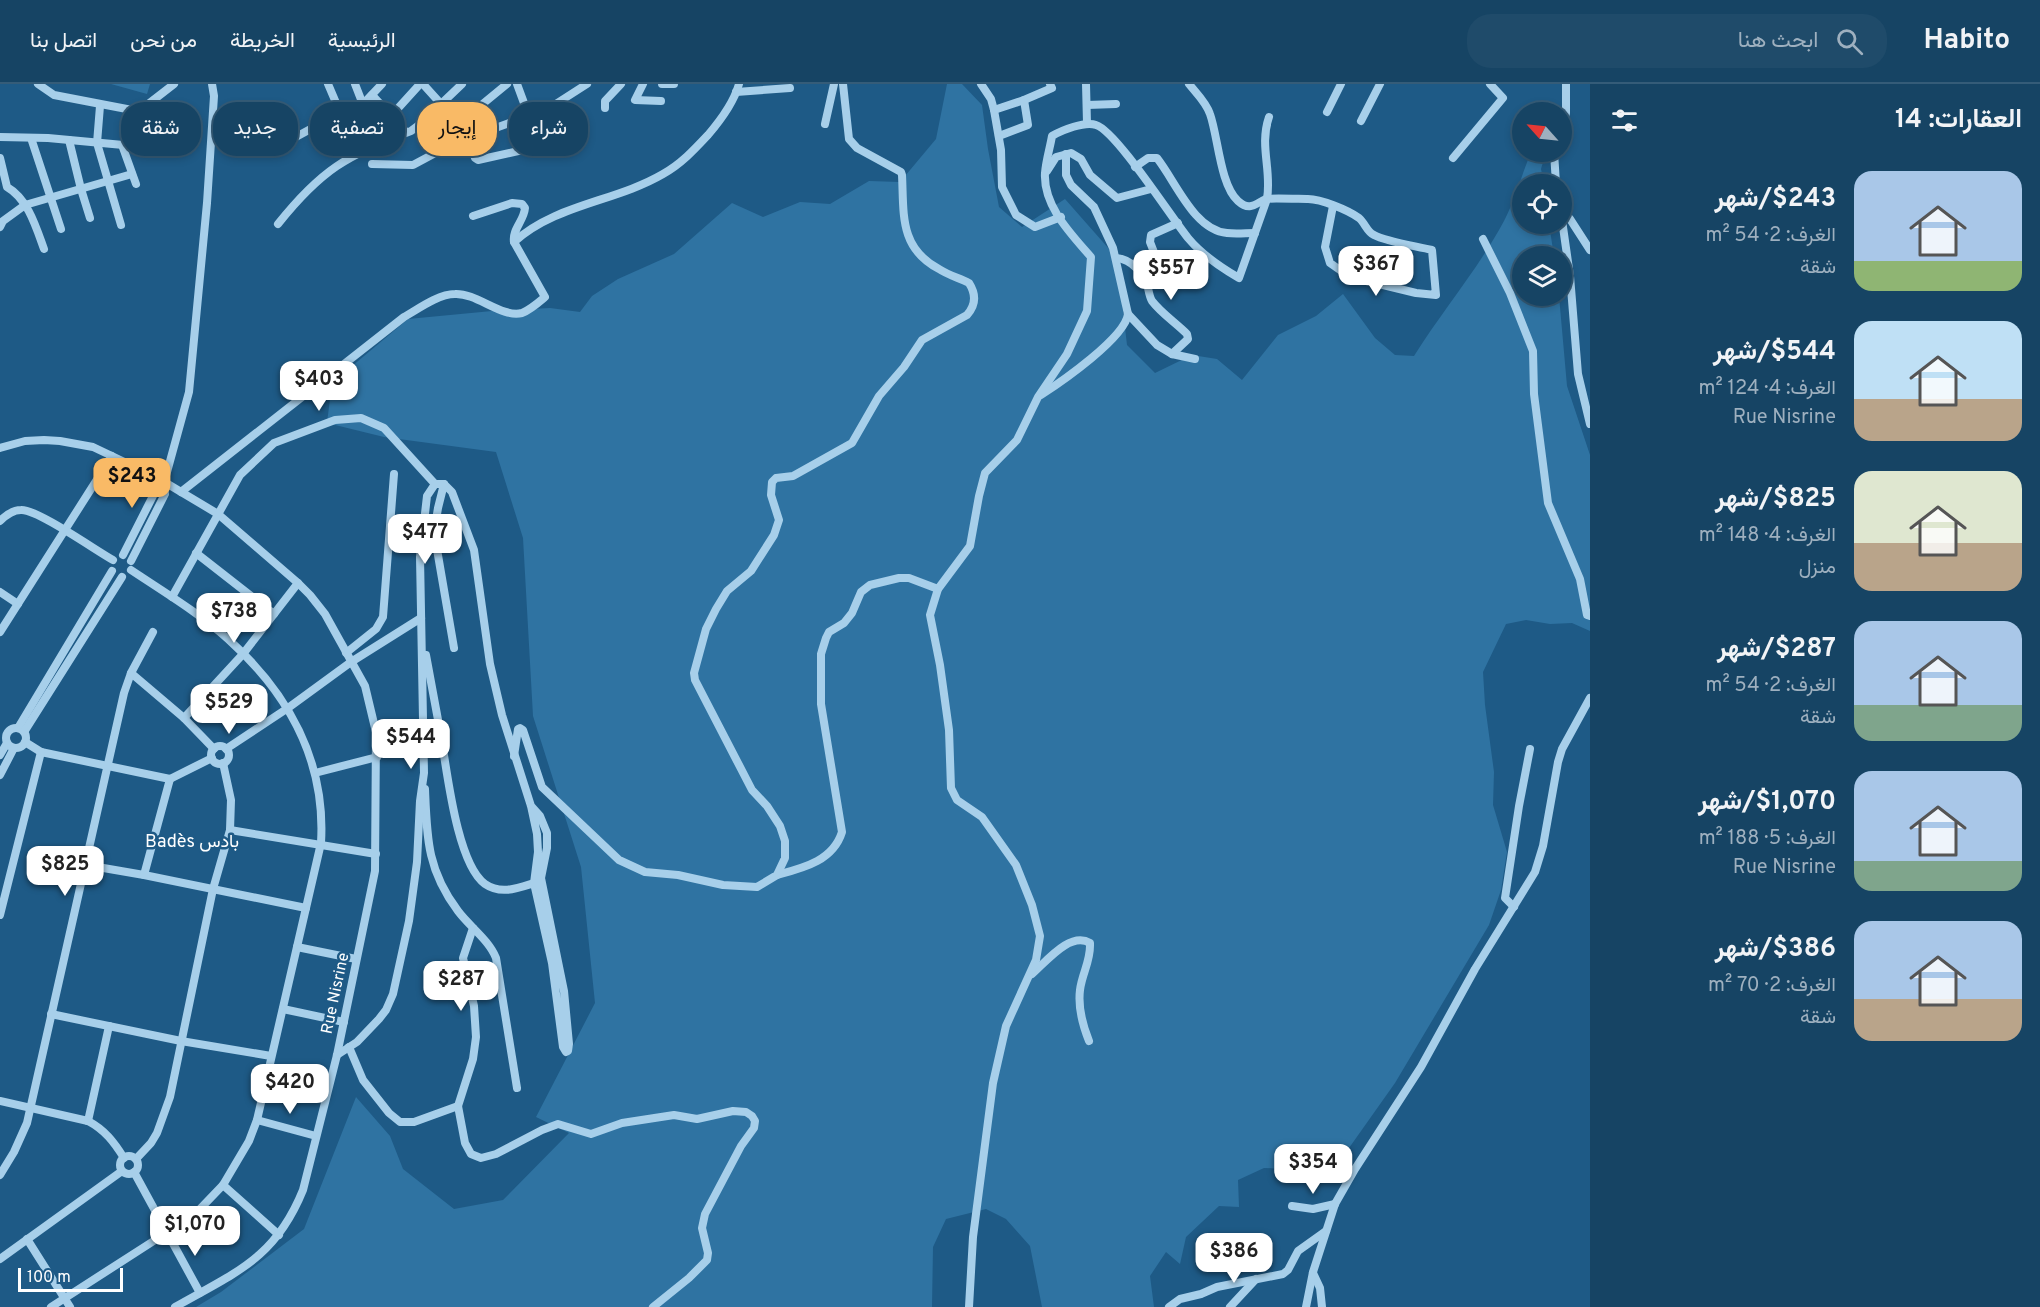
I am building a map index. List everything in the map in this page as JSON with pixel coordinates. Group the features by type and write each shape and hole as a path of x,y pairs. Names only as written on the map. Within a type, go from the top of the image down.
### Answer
{"street":[{"path":"38,84 54,95 121,109"},
{"path":"151,102 174,84"},
{"path":"21,730 131,566 165,494 164,483 189,392 207,203 214,96 212,84"},
{"path":"328,84 335,102"},
{"path":"355,84 362,102"},
{"path":"365,102 382,84"},
{"path":"404,102 421,84 434,102"},
{"path":"443,102 462,84"},
{"path":"485,102 507,84"},
{"path":"518,84 524,102"},
{"path":"497,127 548,109 587,84"},
{"path":"605,108 605,101 621,84"},
{"path":"643,84 635,100 662,101"},
{"path":"662,84 674,84"},
{"path":"825,123 834,84"},
{"path":"777,875 784,858 785,841 780,826 767,806 752,790 695,680 694,673 706,629 727,591 751,571 774,535 779,520 771,495 772,482 776,478 793,476 852,443 879,396 904,367 922,340 967,315 971,310 974,296 969,283 938,269 915,252 906,231 902,174 857,148 849,139 843,84"},
{"path":"994,110 1052,88 1050,84"},
{"path":"1086,84 1088,123"},
{"path":"1189,84 1206,103 1231,193 1238,202 1247,206 1256,206 1267,199 1325,201 1359,219 1372,235 1432,250 1436,295 1416,293 1350,277 1330,263 1325,247 1333,206"},
{"path":"1326,112 1341,84"},
{"path":"1361,121 1380,84"},
{"path":"1453,158 1503,98 1490,84"},
{"path":"1566,84 1566,102"},
{"path":"985,85 994,110 999,136 1002,187 1016,215 1035,227 1061,217"},
{"path":"514,242 525,232 559,213 620,194 663,174 687,158 715,126 738,88 790,88"},
{"path":"372,95 378,102"},
{"path":"999,136 1028,125 1024,100"},
{"path":"1087,105 1116,104"},
{"path":"99,106 97,142 121,225"},
{"path":"969,1307 973,1237 993,1083 1006,1026 1036,960 1040,936 1032,905 1016,865 982,817 957,800 951,788 949,730 930,615 938,589 970,546 985,473 1017,440 1038,397 1067,354 1087,311 1091,257 1066,229 1061,217 1051,205 1045,174 1052,136 1063,129 1088,123 1103,128 1122,149 1188,238 1202,252 1239,278 1267,199 1269,187 1263,143 1264,130 1269,117"},
{"path":"406,132 417,126"},
{"path":"0,137 121,145"},
{"path":"31,138 61,230"},
{"path":"69,140 90,218"},
{"path":"1045,174 1056,157 1071,153 1081,159 1090,175 1117,198 1151,189"},
{"path":"1038,397 1058,384 1106,345 1127,321 1128,314 1113,248 1094,207 1071,184 1066,175 1066,154"},
{"path":"126,156 136,184"},
{"path":"278,224 318,179 350,156"},
{"path":"372,164 413,165 429,156"},
{"path":"475,156 478,160 492,156"},
{"path":"1135,167 1148,158 1157,158 1194,215 1205,224 1227,233 1255,233"},
{"path":"0,162 7,187 15,192 25,205 44,249"},
{"path":"0,227 3,221 25,205 132,174"},
{"path":"181,492 383,332 434,300 453,293 472,296 509,313 520,313 545,297 514,242 513,234 525,213 522,204 512,203 472,216"},
{"path":"1572,222 1590,250"},
{"path":"1157,260 1150,242 1151,235 1178,223"},
{"path":"1564,234 1578,374 1590,424"},
{"path":"1483,239 1510,293 1533,351 1534,394 1548,503 1580,579 1587,615 1590,616"},
{"path":"1116,258 1122,258 1140,272 1148,286 1151,300 1187,334 1186,342 1172,354"},
{"path":"1128,314 1157,345 1172,354 1195,359"},
{"path":"172,597 240,475 274,443 334,420 361,418 384,428 440,484 452,492 474,550 490,664 514,756 531,806 538,843 534,883 552,963 563,1047 566,1052 569,1044 566,1001 541,878 547,848 547,833 540,816 531,806"},
{"name":"Rue Nisrine","path":"0,448 25,441 60,441 93,447 181,492 218,514 298,583 325,614 365,686 376,732 376,854 371,892 337,1055 303,1190 294,1211 279,1235 250,1264 176,1307"},
{"path":"0,632 112,456"},
{"path":"346,653 376,629 383,617 393,474"},
{"path":"123,555 156,490 164,483"},
{"path":"440,484 427,496 420,557 423,744 428,839 435,873 448,896 472,928 490,947 498,965 517,1088"},
{"path":"440,484 434,532 454,648"},
{"path":"0,521 15,511 30,511 47,519 113,561"},
{"path":"196,553 274,614"},
{"path":"21,730 112,571 113,561 117,556 123,555"},
{"path":"51,1307 199,1210 224,1185 238,1162 257,1120 321,843 322,822 315,773 310,754 288,708 229,639 131,566 123,555"},
{"path":"112,571 122,577"},
{"path":"514,756 520,728 523,730 542,787 619,860 645,872 678,875 723,885 757,887 777,875 809,866 833,851 842,832 821,704 821,654 829,632 844,623 861,592 870,585 909,578 938,589"},
{"path":"184,718 243,654 298,583"},
{"path":"0,592 18,604"},
{"path":"226,749 351,662 421,618"},
{"path":"422,632 447,777 459,830 469,861 480,880 493,888 506,891 534,883"},
{"path":"0,1175 21,1138 31,1108 124,693 131,673 153,633"},
{"path":"73,637 81,642"},
{"path":"131,673 184,718 214,749"},
{"path":"1306,1307 1313,1272 1335,1204 1354,1169 1421,1067 1475,969 1535,872 1543,846 1554,778 1560,756 1590,698"},
{"path":"0,775 10,746 4,730 21,730 26,737 25,742 18,748 10,746"},
{"path":"25,742 41,752 170,779 212,759"},
{"path":"376,745 423,744"},
{"path":"0,755 10,746"},
{"path":"136,1159 151,1143 164,1117 213,889 230,830 231,800 223,764 229,756 226,749 220,747 214,749"},
{"path":"212,759 214,749"},
{"path":"1514,907 1505,898 1530,749"},
{"path":"0,915 41,752"},
{"path":"315,773 377,757"},
{"path":"212,759 223,764"},
{"path":"337,1055 379,1020 389,1003 396,981 409,921 417,862 424,773"},
{"path":"144,874 170,779"},
{"path":"230,830 321,843 376,854"},
{"path":"86,865 144,874 306,908"},
{"path":"472,928 463,958 474,1006 477,1037 473,1059 458,1106 468,1151 481,1158 507,1150 542,1130 558,1124 591,1134 622,1123 674,1115 697,1119 740,1111 752,1116 755,1121 754,1128 741,1146 705,1214 702,1228 708,1253 707,1260 653,1307"},
{"path":"1029,976 1052,952 1077,940 1084,939 1090,943 1086,972 1080,992 1084,1027 1089,1041"},
{"path":"297,947 356,959"},
{"path":"283,1009 344,1022"},
{"path":"51,1014 181,1041 271,1056"},
{"path":"88,1121 109,1026"},
{"path":"349,1047 363,1080 389,1113 400,1122 414,1122 458,1106"},
{"path":"0,1101 88,1121 98,1126 112,1140 124,1158"},
{"path":"257,1120 316,1136"},
{"path":"123,1171 120,1162 124,1158 130,1156 136,1159"},
{"path":"134,1172 137,1167 136,1159"},
{"path":"123,1171 134,1172"},
{"path":"0,1259 123,1171"},
{"path":"134,1172 200,1293"},
{"path":"224,1185 279,1235"},
{"path":"1292,1206 1313,1209 1335,1204"},
{"path":"1169,1307 1180,1299 1217,1287 1286,1272 1298,1251 1326,1231"},
{"path":"27,1239 70,1307"},
{"path":"1313,1272 1320,1288 1322,1307"},
{"path":"1230,1307 1257,1279"}],"shaded area":[{"path":"111,84 150,84 147,94"},
{"path":"947,84 962,84 982,105 999,207 1022,227 1065,199 1117,258 1127,345 1155,373 1192,355 1217,359 1242,380 1278,335 1316,316 1343,294 1375,338 1395,355 1414,356 1494,239 1512,204 1512,234 1551,234 1552,246 1512,246 1512,306 1560,306 1567,386 1590,455 1590,631 1572,623 1550,624 1526,620 1506,624 1483,672 1494,772 1493,805 1507,852 1501,890 1489,925 1395,1083 1349,1148 1287,1169 1264,1168 1238,1180 1239,1207 1219,1206 1186,1237 1180,1264 1166,1252 1150,1276 1154,1307 1042,1307 1030,1246 1006,1219 986,1209 946,1219 933,1247 932,1307 196,1307 221,1292 304,1229 356,1097 390,1136 403,1169 454,1209 503,1200 569,1133 536,1117 595,1003 581,867 533,716 523,538 496,452 384,437 327,423 332,383 408,319 550,308 580,312 592,296 618,279 674,254 732,203 763,217 800,202 830,204 869,181 900,182 936,139"},
{"path":"1527,162 1543,162 1542,174 1523,174"}],"district":[{"name":"Badès بادس","path":"192,841"}]}
